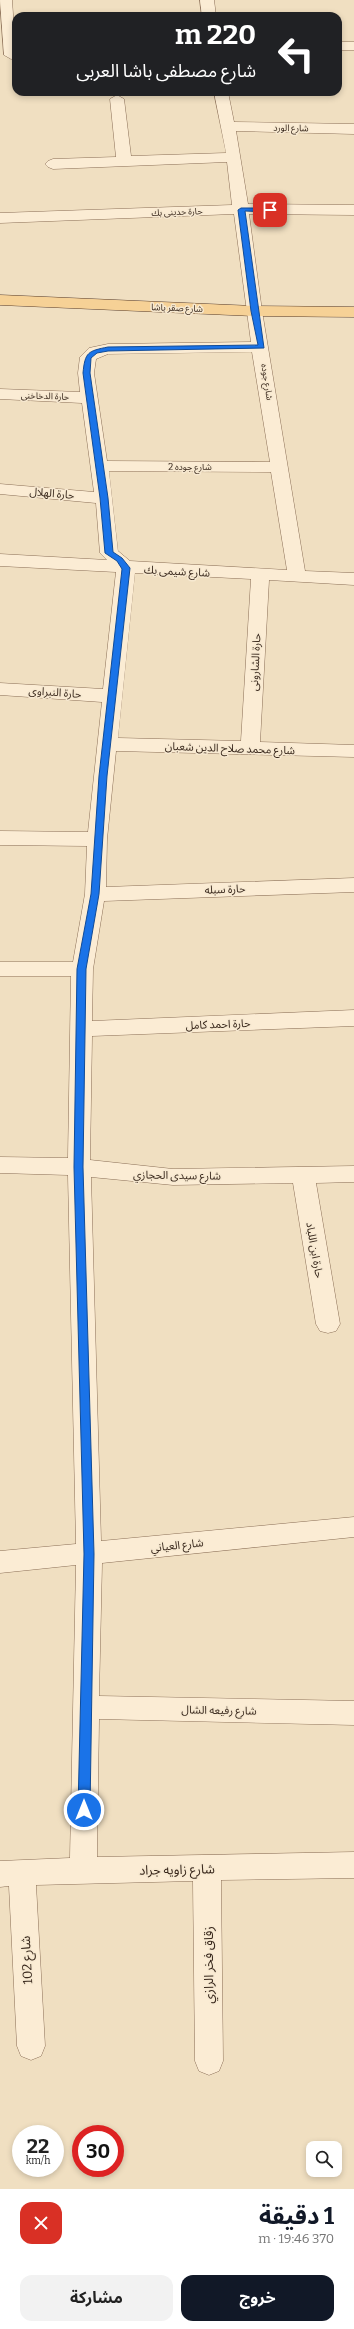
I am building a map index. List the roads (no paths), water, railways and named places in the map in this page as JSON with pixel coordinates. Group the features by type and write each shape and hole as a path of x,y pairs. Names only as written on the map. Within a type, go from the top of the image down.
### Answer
{"main road":[{"name":"شارع صقر باشا","path":"0,300 254,311 354,312"}],"street":[{"path":"6,0 9,55"},
{"path":"207,0 208,12"},
{"path":"342,46 354,46"},
{"name":"شارع جوده","path":"222,96 234,157 254,311 297,577"},
{"path":"117,99 124,161"},
{"name":"شارع الورد","path":"227,126 354,129"},
{"path":"53,164 234,157"},
{"name":"حارة حدينى بك","path":"0,218 241,210 354,210"},
{"path":"83,1870 89,1554 79,1167 82,969 95,894 106,744 126,568 119,560 109,553 100,466 86,373 88,358 95,352 108,349 261,347"},
{"name":"حارة الدخاخنى","path":"0,394 90,398"},
{"name":"شارع جوده 2","path":"100,466 280,467"},
{"name":"حارة الهلال","path":"0,489 104,498"},
{"name":"شارع شيمى بك","path":"0,560 126,568 354,579"},
{"name":"حارة الشارونى","path":"250,748 260,575"},
{"name":"حارة النبراوى","path":"0,688 111,696"},
{"name":"شارع محمد صلاح الدين شعبان","path":"106,744 354,751"},
{"path":"0,838 98,839"},
{"name":"حارة سبله","path":"95,894 354,885"},
{"path":"0,969 82,969"},
{"name":"حارة احمد كامل","path":"81,1029 354,1018"},
{"name":"شارع سيدى الحجازي","path":"0,1165 79,1167 119,1173 172,1177 354,1174"},
{"name":"حارة ابن اللباد","path":"303,1175 328,1324"},
{"name":"شارع العياني","path":"0,1562 354,1527"},
{"name":"شارع رفيعه الشال","path":"85,1707 354,1713"},
{"name":"شارع زاويه جراد","path":"11,1874 83,1870 207,1869 354,1865"},
{"name":"زقاق فخر الرازي","path":"207,1869 209,2061"},
{"name":"شارع 102","path":"11,1874 30,2046"}]}
